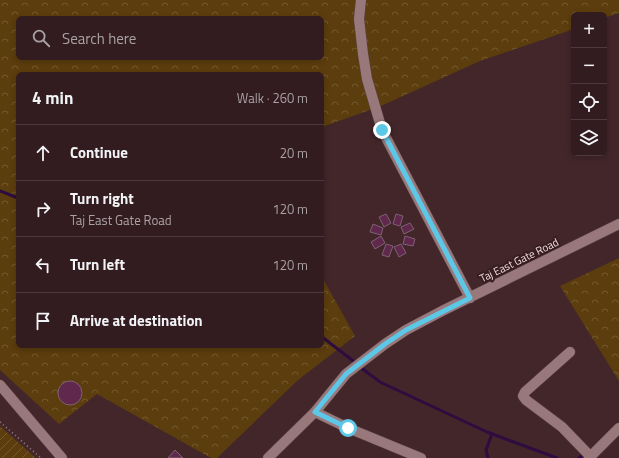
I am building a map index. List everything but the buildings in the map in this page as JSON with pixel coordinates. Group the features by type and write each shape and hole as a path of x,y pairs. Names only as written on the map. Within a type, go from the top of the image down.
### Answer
{"street":[{"path":"361,0 359,19 367,79 382,130 470,298"},
{"name":"Taj East Gate Road","path":"268,458 315,412 346,374 406,330 619,224"},
{"path":"570,352 525,392 523,396 526,400 562,427 590,457 619,428"},
{"path":"0,385 62,458"},
{"path":"315,412 348,428 421,458"}],"path":[{"path":"0,422 41,458"}],"green space":[{"path":"0,0 619,0 619,13 607,17 607,12 571,12 571,30 480,61 381,106 324,126 324,72 16,72 16,348 324,348 324,281 355,336 298,380 217,458 211,458 97,394 59,424 0,370"},
{"path":"619,258 619,381 560,286"},
{"path":"0,426 36,458 0,458"}],"waterway":[{"path":"0,191 16,197"},
{"path":"324,339 356,363"},
{"path":"360,367 380,382 487,432 557,458"},
{"path":"488,458 486,450 492,434"},
{"path":"579,458 584,454"}],"route":[{"path":"348,428 315,412 346,374 406,330 470,298 389,146 382,130"}]}
